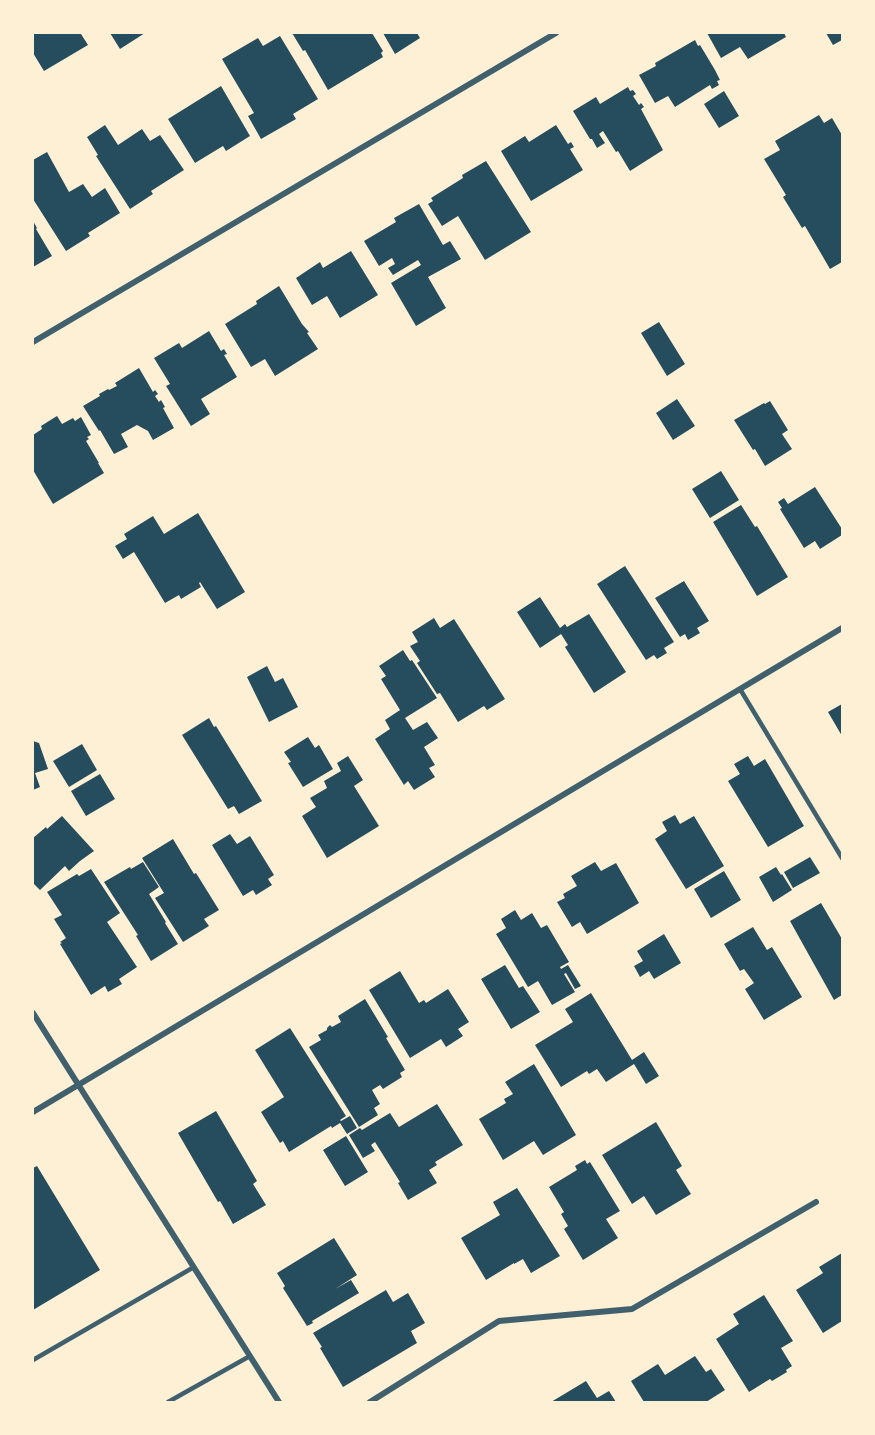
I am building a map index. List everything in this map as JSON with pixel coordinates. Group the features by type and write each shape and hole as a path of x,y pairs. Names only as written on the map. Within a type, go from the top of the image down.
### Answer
{"street":[{"path":"33,342 555,33"},
{"path":"33,1112 842,628"},
{"path":"33,1013 279,1402"},
{"path":"370,1402 499,1321 632,1309 816,1202"}],"lane":[{"path":"740,689 842,858"},
{"path":"33,1360 194,1267"},
{"path":"168,1402 250,1356"}],"building":[{"path":"33,33 84,33 81,34 88,45 44,71 33,53"},
{"path":"110,33 145,33 120,49"},
{"path":"292,33 372,33 383,51 381,53 383,57 328,90 305,50 303,51"},
{"path":"383,33 417,33 420,38 395,54"},
{"path":"707,33 784,33 786,37 748,59 740,47 721,58"},
{"path":"826,33 842,33 842,40 833,45"},
{"path":"280,36 318,99 293,114 296,119 261,139 248,116 254,113 222,59 258,38 263,46"},
{"path":"695,40 715,70 720,80 717,81 719,85 712,89 710,85 675,107 668,96 655,103 639,75"},
{"path":"221,86 250,136 226,151 223,146 195,163 168,119"},
{"path":"628,87 636,94 633,96 639,105 641,103 644,107 641,109 663,150 630,171 603,131 599,134 605,143 597,148 573,111 596,97 600,104"},
{"path":"724,91 739,116 719,128 704,104"},
{"path":"819,115 824,123 832,118 842,135 842,262 830,269 805,226 802,228 783,197 786,195 764,159 780,150 775,141"},
{"path":"105,125 118,145 142,129 150,141 160,135 184,170 151,191 153,194 130,209 96,156 98,155 87,137"},
{"path":"556,125 568,144 571,142 574,147 570,149 583,170 531,201 501,151 525,136 529,142"},
{"path":"47,152 69,192 83,184 92,197 105,188 120,213 88,233 90,236 66,251 33,199 33,160"},
{"path":"486,161 531,232 485,260 458,216 442,226 428,204 433,201 431,198 463,178 462,175"},
{"path":"419,204 443,245 450,241 461,259 428,277 446,308 416,326 391,283 421,265 418,260 393,275 388,268 395,264 392,258 379,266 364,241 396,222 394,218"},
{"path":"33,221 52,256 33,267"},
{"path":"351,251 378,295 340,318 327,296 312,305 296,278 320,262 323,268"},
{"path":"279,286 318,349 275,376 265,359 251,367 225,324 257,304 256,301"},
{"path":"659,322 685,364 667,376 641,333"},
{"path":"209,331 221,351 224,349 227,354 224,355 237,377 201,399 210,414 191,426 166,386 170,384 154,358 179,343 182,348"},
{"path":"139,368 153,392 155,390 158,394 155,396 159,402 161,400 174,428 153,440 148,431 137,425 121,434 128,447 114,454 83,406 100,396 99,394 117,386 115,383"},
{"path":"677,399 695,426 673,440 656,413"},
{"path":"770,401 788,430 782,434 792,449 765,466 734,420"},
{"path":"57,416 62,424 73,418 75,421 81,417 91,435 86,441 104,473 53,504 33,470 33,435 42,429 41,426"},
{"path":"721,471 739,500 710,518 692,489"},
{"path":"815,487 842,529 842,535 820,549 815,541 804,548 778,502 784,498 788,504"},
{"path":"741,505 755,527 757,526 788,577 757,596 713,522"},
{"path":"198,513 245,592 217,609 200,582 201,587 181,599 179,595 165,603 134,552 123,559 115,546 127,539 124,534 153,516 164,534"},
{"path":"625,566 674,642 664,648 667,653 657,659 654,655 646,660 597,584"},
{"path":"684,581 709,621 697,628 700,633 688,640 685,634 680,637 655,598"},
{"path":"540,597 560,628 565,624 567,627 589,614 626,672 594,693 565,647 568,645 561,634 540,648 517,612"},
{"path":"434,618 440,628 454,619 505,699 487,710 484,706 458,722 417,663 420,661 410,646 418,642 412,632"},
{"path":"403,650 437,698 405,718 413,730 427,722 438,738 424,747 435,765 429,768 435,777 414,790 408,781 404,785 375,739 390,729 385,720 400,710 381,679 386,676 379,666"},
{"path":"267,666 275,682 283,678 298,707 269,722 247,677"},
{"path":"842,704 842,736 828,712"},
{"path":"209,718 262,801 239,814 234,806 228,809 182,735"},
{"path":"308,737 315,748 319,745 333,769 303,787 284,752"},
{"path":"33,741 39,743 48,769 35,773 40,787 33,790"},
{"path":"82,744 97,770 69,787 53,761"},
{"path":"348,756 363,780 354,786 379,826 327,858 302,816 316,807 310,798 327,788 324,781 341,771 337,763"},
{"path":"748,756 754,766 765,759 804,826 768,847 728,781 740,774 734,764"},
{"path":"100,774 115,799 86,816 71,791"},
{"path":"675,815 680,824 694,816 724,866 686,889 655,839 667,831 662,822"},
{"path":"62,816 94,851 69,871 65,866 40,890 33,883 33,838"},
{"path":"230,834 237,844 250,836 274,875 268,879 272,885 256,895 253,890 243,896 212,845"},
{"path":"173,839 219,910 204,919 209,926 183,942 155,898 164,893 142,858"},
{"path":"810,857 820,873 793,888 784,872"},
{"path":"143,862 159,887 149,894 178,944 151,961 136,936 138,935 104,882"},
{"path":"595,862 601,871 616,863 639,903 587,934 580,922 572,927 557,902 565,898 563,894 577,886 571,876"},
{"path":"776,867 792,890 773,902 759,877"},
{"path":"91,869 120,913 107,922 137,967 119,979 122,984 108,992 105,986 91,995 60,944 66,938 54,919 62,915 47,892 77,874 79,876"},
{"path":"724,871 741,900 711,918 694,889"},
{"path":"821,903 842,939 842,995 834,1000 790,921"},
{"path":"515,910 521,920 532,913 541,928 547,925 569,962 560,967 561,969 568,965 581,986 575,989 566,973 564,974 575,992 552,1005 538,981 528,987 496,934 506,928 501,919"},
{"path":"753,927 767,950 772,947 802,997 764,1020 745,989 754,983 744,969 740,971 724,944"},
{"path":"664,934 681,963 654,979 649,971 640,977 634,966 643,961 637,951"},
{"path":"505,965 519,988 523,986 540,1012 511,1029 481,979"},
{"path":"400,971 419,1003 424,1000 426,1003 448,989 469,1022 458,1029 463,1036 446,1047 441,1039 410,1058 369,990"},
{"path":"591,993 632,1060 644,1052 659,1076 646,1084 634,1064 606,1082 597,1069 589,1074 587,1071 561,1087 535,1045 573,1022 565,1009"},
{"path":"365,999 405,1070 400,1073 402,1077 383,1089 380,1085 372,1090 380,1104 374,1108 378,1115 359,1127 309,1047 321,1040 318,1035 327,1030 330,1025 332,1027 341,1022 338,1016"},
{"path":"290,1028 346,1116 340,1120 350,1116 357,1128 347,1134 340,1123 332,1128 331,1126 289,1152 283,1141 280,1143 261,1112 284,1097 255,1050"},
{"path":"534,1064 576,1135 543,1155 534,1141 503,1160 479,1119 506,1103 504,1099 513,1094 505,1082"},
{"path":"437,1104 463,1145 435,1162 437,1165 429,1170 437,1183 408,1200 398,1183 400,1182 375,1142 371,1145 375,1151 363,1158 349,1135 390,1113 399,1127"},
{"path":"216,1111 257,1181 253,1184 266,1205 233,1224 178,1133"},
{"path":"656,1122 682,1166 676,1170 691,1194 656,1215 644,1196 632,1204 602,1155"},
{"path":"346,1136 368,1172 345,1186 323,1150"},
{"path":"585,1160 587,1164 590,1162 620,1211 606,1219 618,1238 583,1260 564,1229 568,1226 561,1214 564,1212 549,1187 577,1170 575,1166"},
{"path":"37,1166 100,1270 33,1310 33,1168"},
{"path":"517,1188 560,1256 531,1273 523,1259 486,1280 461,1238 500,1215 493,1202"},
{"path":"334,1238 357,1275 335,1289 351,1280 359,1293 307,1326 283,1288 285,1286 277,1273"},
{"path":"842,1253 842,1321 823,1333 796,1290 823,1273 819,1267"},
{"path":"386,1290 393,1302 408,1293 425,1323 411,1331 417,1343 343,1387 313,1333"},
{"path":"764,1295 793,1341 781,1348 792,1366 786,1370 787,1372 749,1392 716,1339 739,1324 733,1314"},
{"path":"695,1356 706,1372 711,1369 725,1390 706,1402 644,1402 631,1381 658,1364 665,1375"},
{"path":"586,1381 597,1398 609,1391 616,1402 551,1402"}]}
